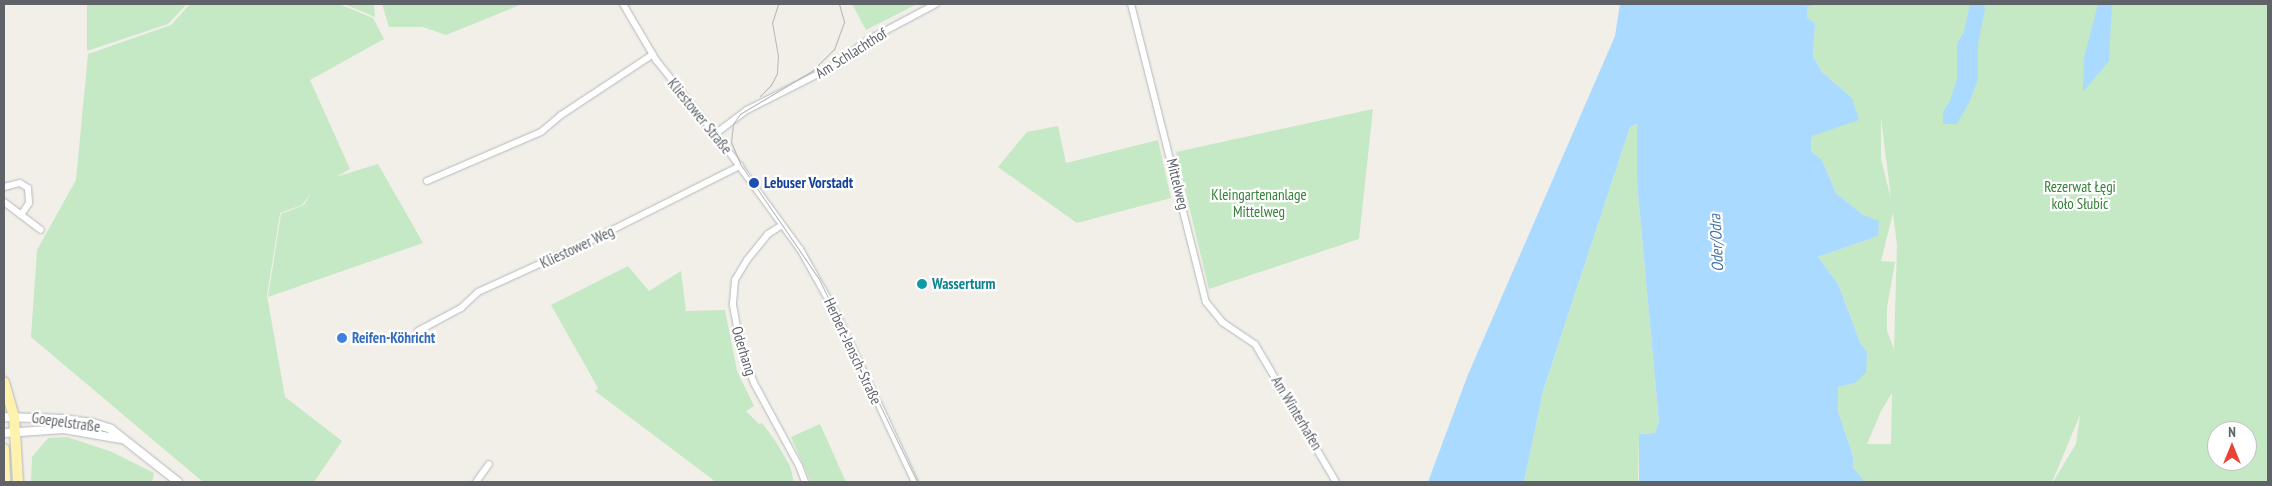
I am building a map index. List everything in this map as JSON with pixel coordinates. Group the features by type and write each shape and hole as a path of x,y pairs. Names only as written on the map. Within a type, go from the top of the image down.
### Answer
{"main road":[{"path":"4,382 9,416 15,432 18,482"},
{"path":"4,449 5,482"}],"street":[{"name":"Kliestower Straße","path":"623,4 653,54 740,166 782,225"},
{"name":"Am Schlachthof","path":"715,134 747,110 832,67 868,40 936,4"},
{"name":"Mittelweg","path":"1131,4 1206,302 1222,322 1255,344"},
{"path":"427,181 541,132 561,115 653,54"},
{"name":"Kliestower Weg","path":"418,331 461,308 478,292 590,242 740,166"},
{"path":"4,187 20,183 28,188 29,203 21,215"},
{"path":"4,202 41,230"},
{"name":"Oderhang","path":"782,225 768,234 747,260 735,280 733,305 741,349 754,383 799,466 805,482"},
{"name":"Herbert-Jensch-Straße","path":"782,225 815,274 837,315 915,482"},
{"name":"Am Winterhafen","path":"1255,344 1336,482"},
{"name":"Goepelstraße","path":"9,416 93,423 111,429 178,482"},
{"name":"Goepelstraße","path":"4,433 64,429 125,440"},
{"path":"476,482 489,464"}],"green space":[{"path":"87,4 187,4 168,24 87,51"},
{"path":"190,4 339,4 373,18 384,39 310,80 350,169 336,177 378,164 423,243 268,297 281,214 304,205 311,193 302,205 280,213 267,296 285,397 342,441 314,482 203,482 31,337 37,250 76,180 88,54 171,25"},
{"path":"344,4 374,4 375,17"},
{"path":"382,4 522,4 446,35 423,27 389,27"},
{"path":"852,4 917,4 866,30"},
{"name":"Rezerwat Łęgi koło Słubic","path":"1822,4 2268,4 2268,482 2053,482 2076,444 2080,415 2052,482 1865,482 1853,469 1853,456 1838,411 1838,387 1855,383 1867,352 1860,342 1838,284 1818,257 1878,236 1863,215 1836,193 1822,160 1811,151 1812,136 1852,98 1822,72 1813,56 1815,24 1807,17 1807,7","holes":["1881,118 1891,199 1881,159","1893,213 1897,245 1894,349 1887,331 1887,307 1895,262 1881,261","1892,393 1891,444 1867,444 1881,411"]},
{"name":"Kleingartenanlage Mittelweg","path":"1373,109 1359,239 1209,289 1176,152"},
{"path":"1638,124 1637,182 1659,422 1655,433 1639,434 1638,482 1524,482 1543,391 1630,127"},
{"path":"1058,126 1066,163 1158,140 1171,198 1077,223 998,167 1027,132"},
{"path":"628,266 649,291 681,271 686,311 725,310 737,371 754,406 746,411 759,424 762,423 776,442 790,466 794,482 716,482 595,391 598,388 551,305"},
{"path":"820,424 846,482 811,482 791,437"},
{"path":"67,437 112,452 154,473 152,482 31,482 32,457 48,438"}],"water":[{"name":"Oder/Odra","path":"1620,4 1822,4 1807,7 1807,17 1815,24 1813,56 1822,72 1852,98 1859,120 1812,136 1811,151 1822,160 1836,193 1863,215 1879,221 1878,236 1818,257 1838,284 1860,342 1867,352 1866,373 1855,383 1838,387 1838,411 1853,456 1853,468 1865,482 1639,482 1639,434 1655,433 1659,422 1637,182 1637,124 1630,127 1543,391 1524,482 1428,482 1467,377 1615,36"},
{"path":"1970,4 1984,4 1985,9 1978,44 1978,79 1970,101 1957,124 1943,124 1943,112 1950,101 1957,79 1957,44 1964,32"},
{"path":"2098,4 2112,4 2109,61 2083,92 2084,58"}],"tram line":[{"path":"760,96 771,85 777,73 778,56 772,23 778,4"},
{"path":"839,4 844,22 834,49 812,71 740,114 733,124 731,142 741,165 819,279 917,482"}],"place":[{"name":"Lebuser Vorstadt","path":"754,183"},
{"name":"Wasserturm","path":"922,284"},
{"name":"Reifen-Köhricht","path":"342,338"}]}
